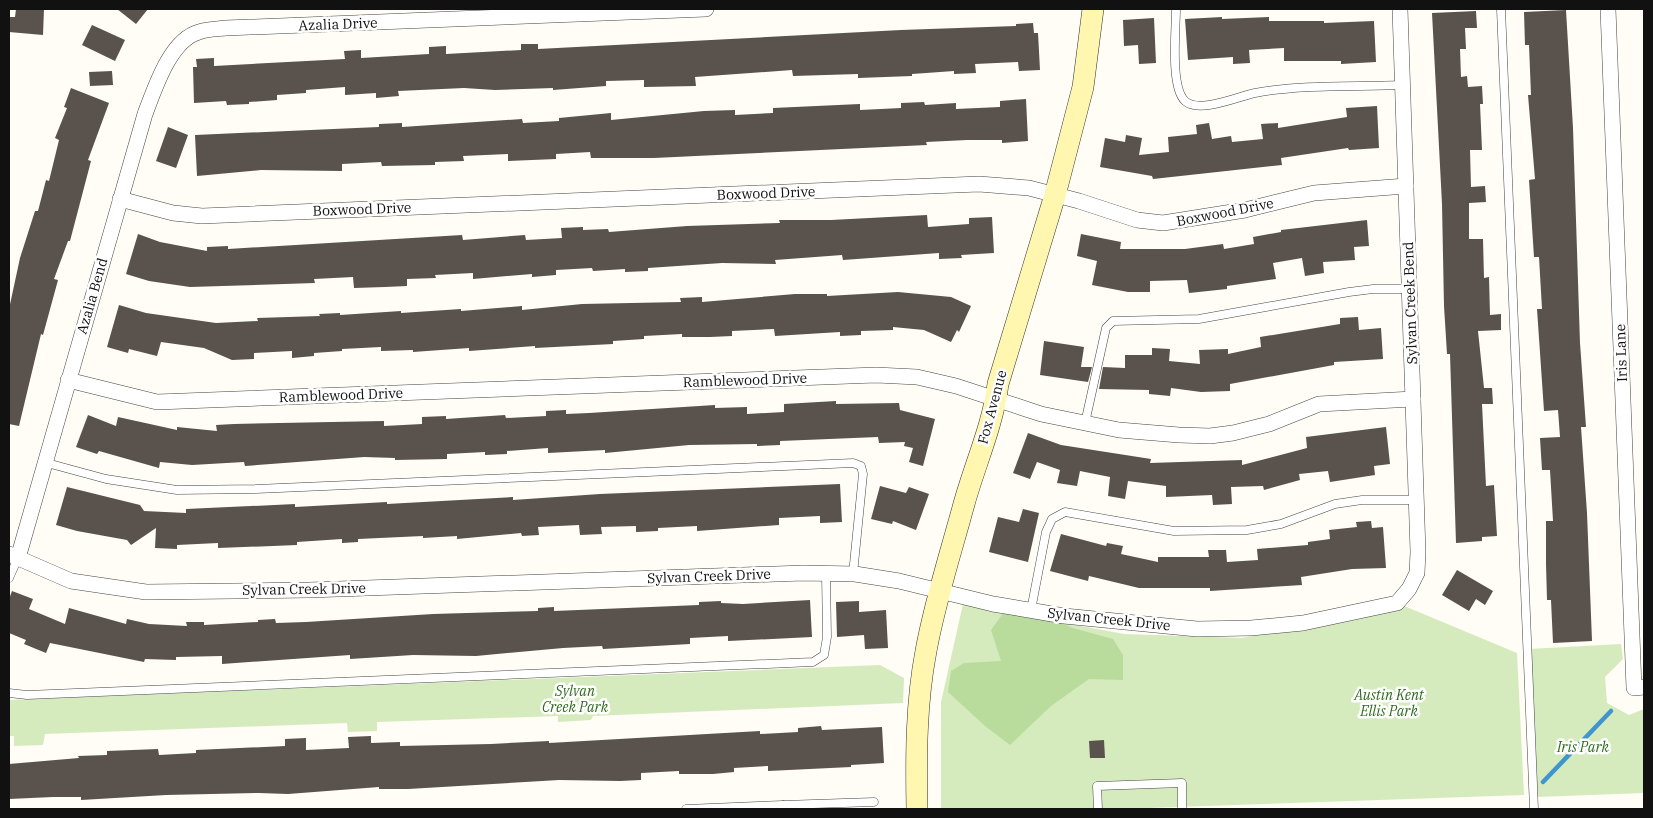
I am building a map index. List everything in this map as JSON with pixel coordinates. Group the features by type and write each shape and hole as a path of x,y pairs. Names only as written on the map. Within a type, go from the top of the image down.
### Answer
{"main road":[{"name":"Fox Avenue","path":"917,809 916,757 920,687 926,649 996,399 998,384 1019,309 1055,196 1083,87 1093,9"}],"street":[{"name":"Azalia Drive","path":"183,40 198,32 226,28 436,14 706,9"},
{"name":"Sylvan Creek Bend","path":"1400,9 1410,289 1417,573 1404,594"},
{"name":"Iris Lane","path":"1608,9 1634,688 1644,687"},
{"name":"Azalia Bend","path":"14,556 47,463 68,380 120,199 152,98 161,73 183,40"},
{"name":"Boxwood Drive","path":"120,199 173,213 202,216 979,184 1029,188 1130,218 1163,222 1244,210 1314,193 1406,186"},
{"name":"Ramblewood Drive","path":"68,380 157,402 876,375 917,377 956,386 1041,414 1119,430 1210,436 1269,424 1320,404 1413,399"},
{"name":"Sylvan Creek Drive","path":"14,556 71,581 146,592 309,590 853,574 941,590 993,604 1064,616 1197,628 1251,628 1303,623 1398,603 1404,594"}],"lane":[{"path":"1176,9 1176,78 1180,94 1186,102 1194,105 1210,105 1272,90 1403,85"},
{"path":"1501,9 1534,809"},
{"path":"1085,423 1106,328 1114,321 1199,319 1349,292 1373,289 1410,289"},
{"path":"47,463 106,479 177,490 256,489 854,463 861,466 863,474 853,574"},
{"path":"1031,610 1046,532 1052,519 1065,512 1174,531 1247,530 1281,524 1335,504 1362,500 1416,500"},
{"path":"9,578 14,556"},
{"path":"9,693 27,695 310,685 813,662 824,655 827,638 826,574"},
{"path":"1098,809 1097,786 1182,783 1182,809"},
{"path":"686,809 783,807 874,802"}],"green space":[{"name":"Austin Kent Ellis Park","path":"1397,603 1517,653 1524,795 1118,809 941,809 941,702 963,604 1124,634 1242,638"},
{"path":"1006,609 1044,616 1073,628 1113,639 1123,655 1123,680 1089,679 1051,706 1010,745 985,726 948,692 951,671 964,663 1001,661 991,630"},
{"name":"Iris Park","path":"1621,644 1623,659 1605,677 1607,703 1629,715 1644,709 1644,793 1536,797 1529,649"},
{"name":"Sylvan Creek Park","path":"880,665 904,678 903,703 593,716 591,720 558,722 558,716 377,722 377,731 348,732 347,723 45,734 43,745 14,746 14,736 9,736 9,700"}],"building":[{"path":"16,9 44,9 43,35 9,32 9,17 15,17"},
{"path":"117,9 148,9 136,24"},
{"path":"1566,10 1573,128 1580,343 1586,427 1581,427 1587,513 1592,641 1553,643 1551,600 1547,600 1546,564 1546,521 1553,521 1550,470 1542,470 1540,438 1560,437 1558,410 1544,411 1537,309 1542,309 1539,257 1534,257 1529,180 1535,179 1528,95 1531,95 1529,45 1525,45 1524,12"},
{"path":"1476,11 1477,28 1465,28 1466,49 1460,49 1461,77 1467,76 1468,87 1482,86 1483,104 1480,104 1482,150 1470,150 1471,187 1485,186 1486,202 1469,203 1469,239 1483,239 1484,278 1489,277 1490,315 1501,314 1501,330 1478,331 1484,388 1492,388 1493,404 1482,404 1486,486 1494,485 1497,536 1482,537 1482,541 1456,543 1450,354 1447,354 1444,306 1442,204 1432,13"},
{"path":"1222,17 1222,19 1269,17 1269,21 1324,21 1324,23 1374,21 1376,62 1341,64 1341,61 1284,61 1284,48 1249,50 1250,63 1233,64 1233,57 1188,60 1185,19"},
{"path":"1154,18 1156,63 1139,64 1138,45 1124,46 1123,20"},
{"path":"1033,23 1034,33 1038,33 1040,70 1019,71 1018,62 975,64 976,73 954,74 954,71 912,74 912,76 858,78 858,74 793,76 792,70 695,77 696,86 644,87 644,80 606,81 606,86 553,90 553,88 495,90 464,88 398,91 399,96 376,98 376,93 345,95 345,87 306,90 306,93 277,95 277,100 249,102 249,104 227,105 226,101 194,103 193,67 197,67 196,59 214,58 214,66 345,59 344,51 361,50 361,58 429,54 429,47 446,46 446,54 521,50 521,44 538,44 538,49 901,30 1016,26 1016,24"},
{"path":"92,25 125,40 115,61 82,45"},
{"path":"112,71 113,85 90,86 89,72"},
{"path":"71,88 109,103 88,160 91,161 70,241 68,241 54,279 58,280 43,335 41,334 19,426 9,424 9,309 20,258 35,211 38,211 46,180 49,181 59,140 55,138 67,108 64,107"},
{"path":"1026,99 1028,141 1002,143 1002,140 967,140 926,142 927,145 654,158 591,158 590,152 556,154 556,159 508,161 508,154 463,156 464,161 435,162 435,165 382,166 381,162 342,164 342,171 261,170 197,176 195,135 379,127 379,124 402,123 402,127 522,119 523,123 559,121 559,118 611,113 611,120 704,111 735,110 735,115 773,113 773,108 860,104 860,110 901,108 901,103 924,102 925,105 956,103 956,109 1000,107 1000,101"},
{"path":"1377,106 1379,148 1349,150 1348,148 1281,158 1282,165 1153,179 1152,176 1100,167 1105,138 1125,142 1126,135 1142,138 1139,155 1169,152 1168,137 1197,134 1196,125 1209,123 1212,139 1231,136 1232,142 1263,139 1261,124 1278,123 1278,128 1347,117 1346,108"},
{"path":"168,127 188,135 176,168 156,161"},
{"path":"927,215 928,227 969,224 969,218 992,217 994,253 961,255 962,258 939,259 939,253 843,260 842,255 775,260 776,264 722,263 648,268 648,271 625,272 625,269 593,271 592,268 556,270 556,275 532,277 532,274 473,279 473,273 435,275 436,278 407,279 407,286 354,288 353,277 314,279 315,283 190,287 149,281 126,274 138,234 160,242 207,251 207,247 228,246 228,249 462,235 463,240 525,235 526,240 562,238 561,228 583,227 583,230 608,229 609,232 687,226 780,223 779,220 831,220"},
{"path":"1367,220 1369,246 1354,247 1355,260 1323,262 1324,273 1305,276 1302,258 1273,263 1276,279 1227,286 1227,289 1189,293 1187,280 1150,281 1150,292 1128,292 1092,285 1097,261 1077,256 1081,234 1121,242 1120,249 1185,249 1223,244 1224,249 1254,244 1253,237 1281,232 1281,230"},
{"path":"898,292 951,297 971,306 959,332 957,330 951,342 924,330 893,327 893,330 861,331 861,335 840,336 840,332 775,336 774,329 732,331 732,336 682,337 682,334 644,336 644,339 613,341 613,344 535,348 535,346 469,351 469,348 413,352 413,350 381,351 381,347 342,349 342,351 314,353 314,356 292,358 292,351 254,353 254,359 232,360 204,348 161,342 157,356 129,349 128,353 107,347 119,305 146,313 216,323 258,321 257,318 320,316 319,314 340,313 340,315 401,311 401,313 461,309 461,311 522,306 522,310 582,304 681,302 680,298 702,297 702,302 795,294 827,294 827,296"},
{"path":"1358,317 1359,330 1381,328 1383,359 1334,362 1334,365 1230,384 1230,391 1201,392 1171,388 1170,396 1149,394 1149,390 1099,389 1103,367 1125,368 1125,355 1152,355 1152,348 1170,349 1169,361 1200,364 1199,350 1228,349 1228,354 1261,347 1260,337 1340,324 1340,318"},
{"path":"1044,341 1084,347 1081,367 1092,367 1088,382 1040,375"},
{"path":"836,401 836,404 899,403 900,410 935,419 923,466 909,462 913,448 904,446 905,442 879,443 878,437 780,441 780,445 757,446 757,444 689,445 605,453 605,450 548,453 548,448 507,451 507,454 485,455 485,452 447,454 447,459 395,460 395,458 364,457 245,466 244,462 192,465 160,462 159,468 99,451 97,454 76,447 88,415 116,426 118,417 177,430 177,427 217,431 216,425 234,424 384,421 384,426 422,424 422,417 446,416 446,419 505,415 506,418 546,416 546,411 566,410 566,414 715,405 715,408 747,407 747,414 784,412 784,404"},
{"path":"1386,427 1390,464 1374,466 1375,475 1330,482 1328,471 1299,474 1300,480 1264,490 1263,486 1231,487 1232,504 1213,505 1212,495 1166,497 1166,486 1128,481 1125,499 1108,496 1110,477 1080,471 1077,486 1057,483 1060,470 1037,462 1030,479 1013,473 1028,433 1061,445 1151,459 1150,463 1242,460 1242,465 1307,448 1306,437"},
{"path":"840,484 842,522 820,523 820,516 779,518 779,525 697,531 697,526 658,528 658,531 636,532 636,526 601,527 602,534 580,535 579,525 538,527 539,535 522,536 521,533 457,539 457,536 423,538 423,536 358,539 358,542 342,543 342,539 297,542 297,545 218,548 218,543 177,545 177,549 155,548 156,528 131,545 127,540 77,531 56,525 67,487 140,505 144,511 186,513 186,509 295,504 295,507 513,497 513,500 600,494"},
{"path":"880,486 906,493 909,487 929,494 916,530 893,521 892,524 871,519"},
{"path":"1023,509 1039,513 1028,562 989,552 998,517 1019,522"},
{"path":"1371,521 1372,528 1383,527 1386,568 1352,569 1301,577 1302,585 1210,591 1210,588 1139,588 1089,576 1088,581 1050,571 1061,534 1106,546 1107,543 1123,546 1121,554 1158,562 1158,557 1209,557 1208,550 1226,550 1227,562 1258,560 1257,549 1308,545 1308,542 1330,539 1329,530 1357,527 1356,522"},
{"path":"1457,570 1493,591 1485,605 1476,599 1469,611 1442,595"},
{"path":"12,591 33,599 29,609 65,624 69,608 126,624 127,619 149,624 187,626 186,622 204,622 204,625 258,622 258,620 275,619 276,623 306,622 433,614 538,611 538,608 554,607 554,611 699,605 699,602 721,601 721,603 743,604 810,600 812,637 728,641 728,636 690,638 690,644 603,649 602,646 563,648 476,656 413,655 350,659 350,655 222,664 222,656 176,657 176,660 145,659 144,662 50,643 46,653 24,644 26,640 9,633 9,599"},
{"path":"859,601 859,612 886,610 888,648 865,649 864,635 837,637 836,602"},
{"path":"821,726 822,730 882,727 884,763 851,765 851,767 768,771 768,766 734,768 734,772 713,774 679,774 679,771 641,773 641,780 620,781 559,780 408,789 379,789 379,787 288,794 166,795 81,800 81,797 9,799 9,764 79,758 78,756 107,755 107,751 158,749 159,755 196,753 196,750 285,746 285,739 306,738 306,750 349,748 348,737 371,736 371,743 400,742 400,746 549,741 549,743 760,731 760,734 798,732 798,728"},
{"path":"1104,740 1105,758 1090,758 1089,741"}],"waterway":[{"path":"1543,782 1611,711"}]}
